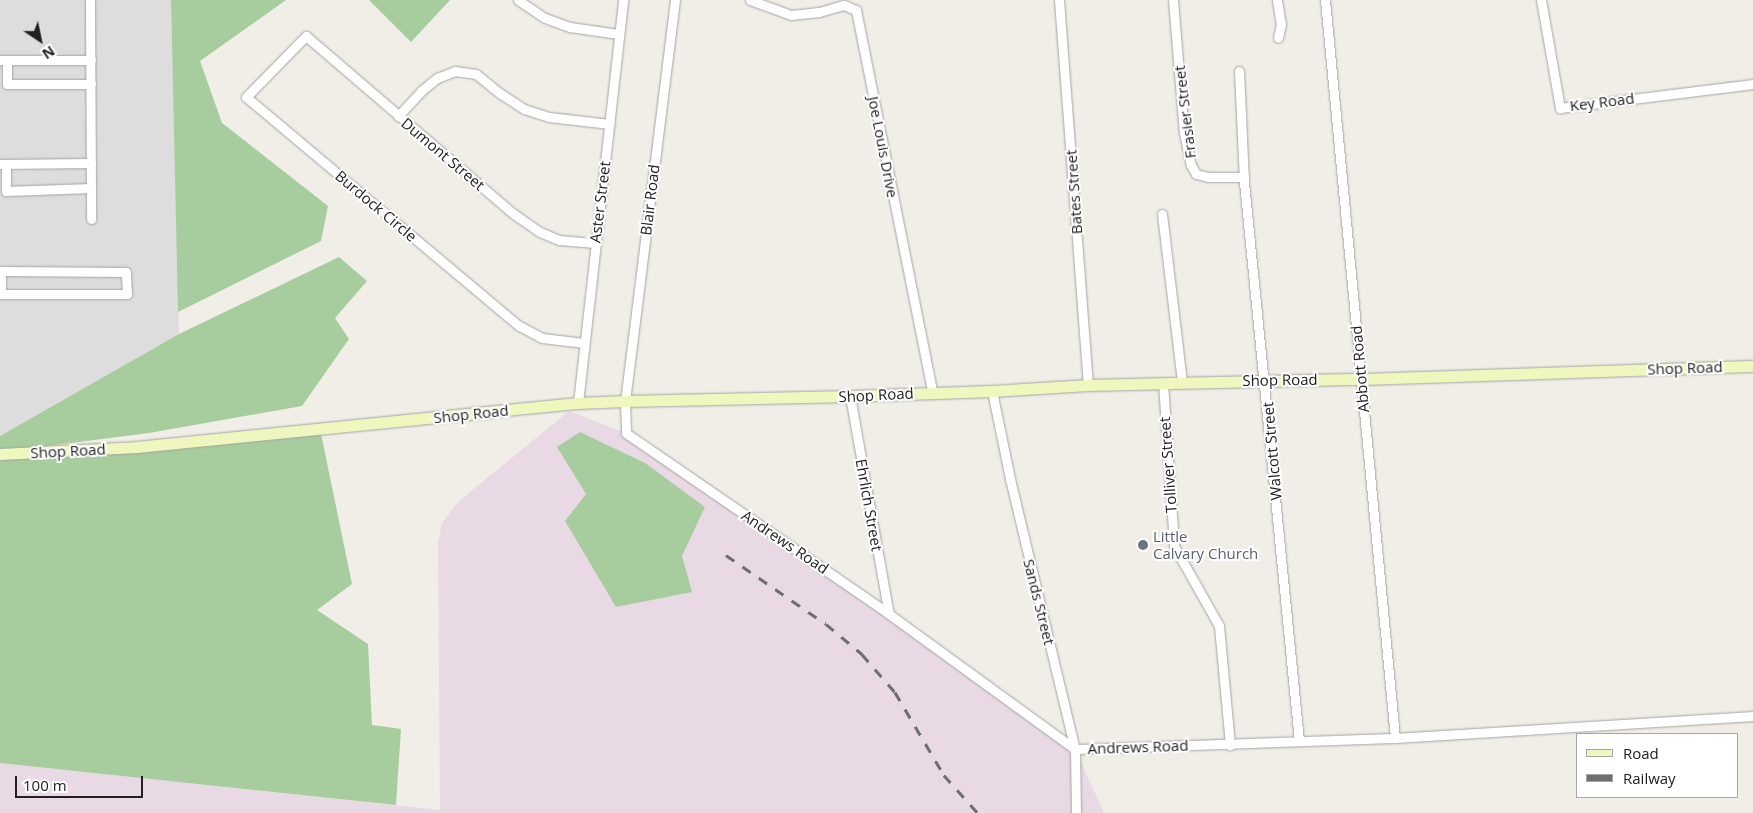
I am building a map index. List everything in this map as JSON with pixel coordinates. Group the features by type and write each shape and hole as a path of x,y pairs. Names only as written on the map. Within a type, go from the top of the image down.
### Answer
{"street":[{"path":"90,0 91,219"},
{"path":"518,0 545,18 570,27 618,34"},
{"name":"Aster Street","path":"578,403 623,0"},
{"name":"Blair Road","path":"626,401 675,0"},
{"name":"Joe Louis Drive","path":"750,0 791,15 818,12 844,5 856,10 932,392"},
{"name":"Bates Street","path":"1059,0 1088,385"},
{"name":"Frasier Street","path":"1173,0 1184,132 1191,165 1196,174 1208,177 1244,177"},
{"path":"1277,0 1281,24 1278,38"},
{"name":"Abbott Road","path":"1325,0 1395,738"},
{"name":"Key Road","path":"1541,0 1560,108 1753,84"},
{"name":"Dumont Street","path":"306,36 514,214 540,232 559,240 595,243"},
{"name":"Burdock Circle","path":"306,36 246,97 519,326 542,338 584,343"},
{"path":"91,60 4,60 7,84 91,84"},
{"path":"398,116 421,91 437,78 455,71 476,74 500,94 524,109 549,117 610,124"},
{"name":"Walcott Street","path":"1239,71 1244,177 1299,741"},
{"path":"91,163 3,164 6,191 91,188"},
{"path":"1162,214 1182,382"},
{"path":"1,272 126,272 127,294 0,294 1,272"},
{"name":"Shop Road","path":"0,454 136,446 578,403 932,392 992,392 1088,385 1361,379 1753,366"},
{"name":"Tolliver Street","path":"1163,384 1174,546 1219,626 1230,745"},
{"name":"Sands Street","path":"992,392 1010,478 1075,749 1076,813"},
{"name":"Ehrlich Street","path":"850,396 890,614"},
{"name":"Andrews Road","path":"626,401 626,433 890,614 1075,749 1395,738 1753,716"}],"shaded area":[{"path":"0,0 171,0 179,334 0,436"},
{"path":"569,411 626,433 1075,749 1104,813 0,813 0,763 440,810 438,542 442,523 458,502"}],"green space":[{"path":"171,0 286,0 200,61 222,123 328,206 321,241 178,312"},
{"path":"369,0 450,0 411,42"},
{"path":"339,257 367,281 335,318 349,339 302,406 149,433 0,452 0,436 179,334"},
{"path":"320,429 352,584 317,610 368,644 372,725 401,729 396,805 0,763 0,454"},
{"path":"580,432 645,463 705,507 682,556 692,592 616,607 565,521 586,494 557,447"}],"railway":[{"path":"726,555 826,624 862,654 895,692 944,775 978,813"}],"place":[{"name":"Little Calvary Church","path":"1143,545"}]}
